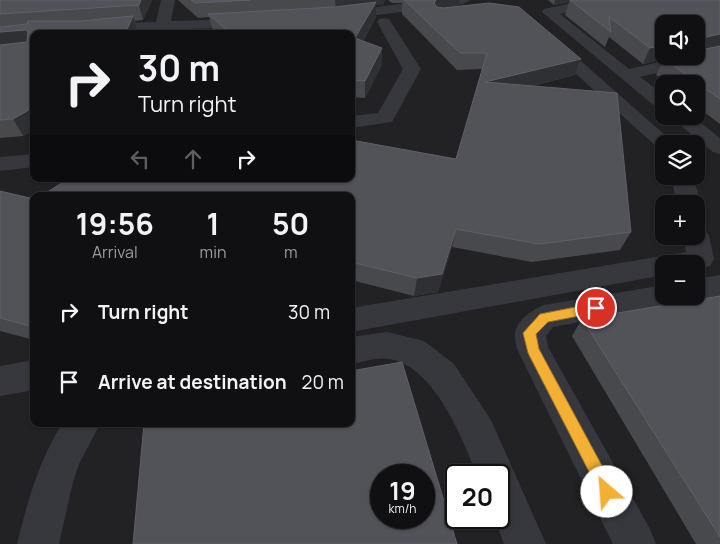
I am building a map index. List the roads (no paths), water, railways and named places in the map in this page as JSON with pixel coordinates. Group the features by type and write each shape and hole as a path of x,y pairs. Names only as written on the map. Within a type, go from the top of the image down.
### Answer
{"lane":[{"path":"163,25 168,0"},
{"path":"606,0 544,8 655,97"},
{"path":"465,7 384,22 327,22 465,7"},
{"path":"355,122 385,118 412,69 384,22"},
{"path":"90,29 163,25 258,29"},
{"path":"542,34 655,135"},
{"path":"626,75 720,53"},
{"path":"691,125 720,148"},
{"path":"0,164 30,160"},
{"path":"355,319 655,267"},
{"path":"705,288 720,286"},
{"path":"634,544 533,350 530,333 544,317 655,298"},
{"path":"355,350 387,345 413,351 442,374 478,432 491,464"},
{"path":"0,380 30,376"},
{"path":"38,544 53,480 69,442 80,427"},
{"path":"510,508 525,544"}]}
